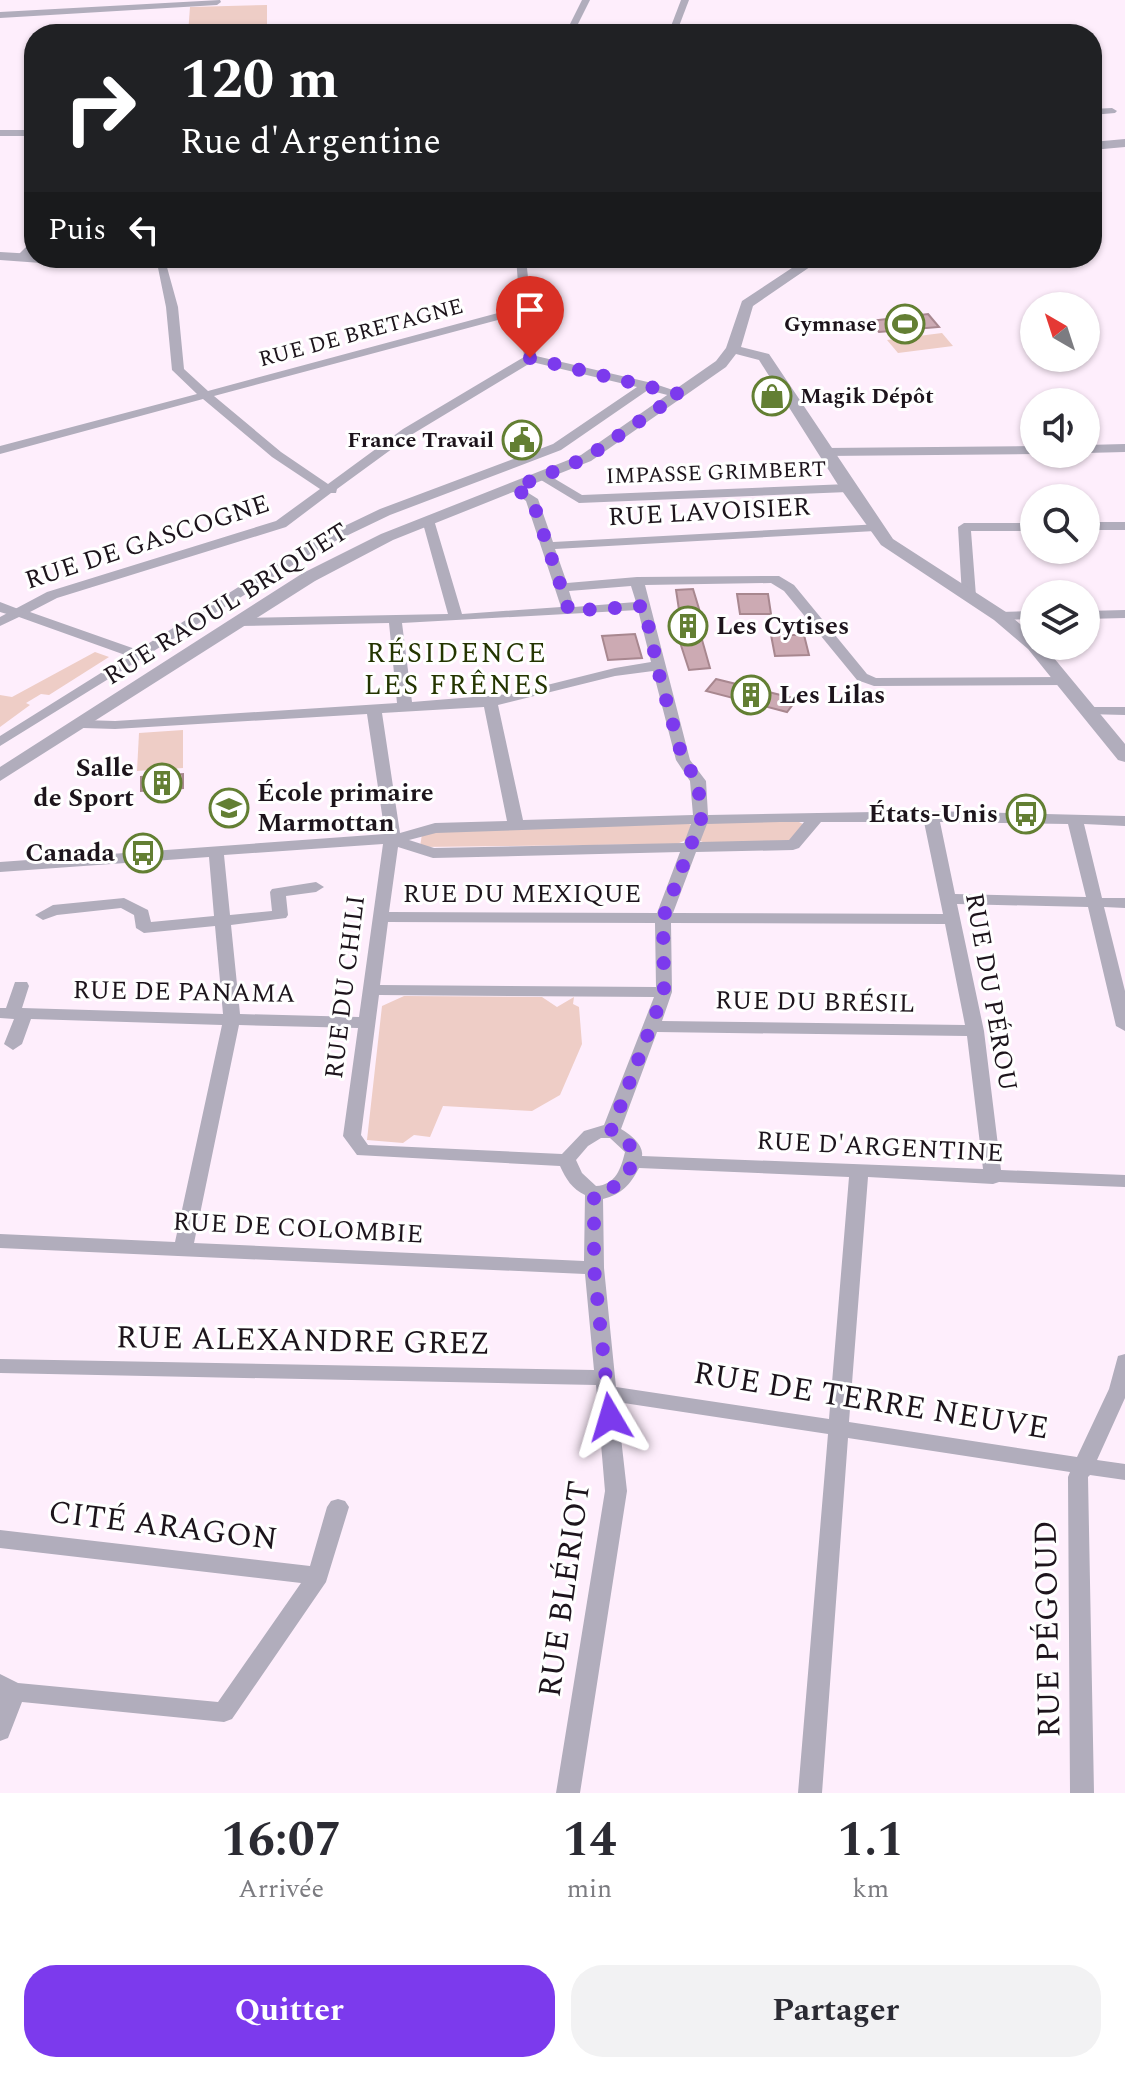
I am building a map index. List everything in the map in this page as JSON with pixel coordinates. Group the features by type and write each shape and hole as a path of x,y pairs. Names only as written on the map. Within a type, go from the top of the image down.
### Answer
{"street":[{"path":"574,24 586,0"},
{"path":"676,24 685,0"},
{"path":"177,14 198,2"},
{"path":"0,15 149,9 217,2"},
{"path":"1102,112 1112,111"},
{"path":"0,133 24,133"},
{"path":"1102,145 1125,143"},
{"path":"21,258 24,254"},
{"path":"0,256 24,258"},
{"path":"162,268 172,307 176,367 297,468 332,490"},
{"path":"522,268 530,358 679,394"},
{"path":"801,268 747,304 733,349 764,357 848,488 875,527 898,551 1000,616 1020,634"},
{"name":"RUE DE BRETAGNE","path":"0,450 526,309"},
{"name":"RUE RAOUL BRIQUET","path":"0,775 329,566 428,520 545,477 586,458 721,364 733,349"},
{"name":"RUE DE GASCOGNE","path":"0,622 8,609 281,524 332,490 407,432 530,358"},
{"path":"0,742 131,652 312,547 385,512 557,447 648,385"},
{"path":"1100,449 1125,448"},
{"path":"825,452 1020,450"},
{"name":"IMPASSE GRIMBERT","path":"545,477 579,499 848,488"},
{"path":"514,488 532,499 569,611"},
{"path":"428,520 456,618"},
{"path":"1100,526 1125,526"},
{"name":"RUE LAVOISIER","path":"546,546 875,527"},
{"path":"969,596 964,527 1020,527"},
{"path":"560,588 637,581 774,579 789,588 862,677 874,682 1065,681"},
{"path":"611,1131 664,992 663,918 701,819 698,781 683,760 637,581"},
{"path":"237,622 456,618 644,606"},
{"path":"8,609 131,652"},
{"path":"1100,615 1125,614"},
{"path":"1000,616 1020,615"},
{"path":"395,619 405,707"},
{"path":"1046,660 1125,756"},
{"path":"83,724 115,725 490,702 547,692 608,671 658,666"},
{"path":"490,702 516,825"},
{"name":"RUE DU CHILI","path":"374,709 394,840 379,917 352,1136 363,1151 567,1160"},
{"path":"1091,711 1125,711"},
{"path":"5,868 394,840 435,828 701,819 931,816 1125,821"},
{"name":"RUE DU PÉROU","path":"931,816 975,1031 993,1178"},
{"path":"394,840 433,853 793,845 816,818"},
{"path":"1075,819 1125,1026"},
{"path":"183,1248 232,1019 216,851"},
{"path":"43,915 53,910 124,903 142,913 144,928 223,921 280,915 278,892 316,887"},
{"path":"950,899 1125,903"},
{"name":"RUE DU MEXIQUE","path":"379,917 952,919"},
{"path":"13,1044 12,1014 21,986"},
{"path":"370,990 664,992"},
{"name":"RUE DE PANAMA","path":"12,1014 367,1023"},
{"name":"RUE DU BRÉSIL","path":"653,1026 975,1031"},
{"path":"611,1131 624,1138 634,1151 630,1172 615,1189 594,1194 583,1190 572,1178 567,1160 577,1144 592,1132 611,1131"},
{"name":"RUE D'ARGENTINE","path":"633,1162 1125,1181"},
{"path":"810,1793 859,1169"},
{"name":"RUE BLÉRIOT","path":"568,1793 616,1491 594,1268 594,1194"},
{"name":"RUE DE COLOMBIE","path":"0,1241 594,1268"},
{"name":"RUE PÉGOUD","path":"1082,1793 1078,1477 1119,1389 1125,1361"},
{"name":"RUE ALEXANDRE GREZ","path":"0,1366 606,1385"},
{"name":"RUE DE TERRE NEUVE","path":"606,1385 840,1428 1125,1472"},
{"path":"0,1731 7,1688 224,1712 318,1576 338,1507"},
{"name":"CITÉ ARAGON","path":"0,1539 318,1576"}],"shaded area":[{"path":"267,5 267,24 189,24 190,7"},
{"path":"942,333 953,346 898,353 887,340"},
{"path":"95,652 109,657 49,695 41,694 26,703 30,705 0,727 0,695 12,697"},
{"path":"183,730 183,768 137,771 139,733"},
{"path":"708,820 795,820 803,824 796,838 782,843 705,843 698,840"},
{"path":"684,821 691,825 686,840 677,844 420,847 422,834 439,830"},
{"path":"404,996 542,997 557,1007 574,997 573,1004 579,1007 582,1044 560,1095 532,1111 443,1106 430,1137 414,1135 403,1143 367,1140 382,1006"}],"building":[{"name":"Gymnase","path":"928,314 939,327 879,332 870,321"},
{"name":"Les Cytises","path":"693,589 703,622 697,622 710,668 689,670 676,630 679,630 677,623 681,623 676,590"},
{"path":"737,594 768,594 771,614 740,614"},
{"path":"635,634 642,658 608,660 602,636"},
{"path":"771,635 804,635 809,655 775,656"},
{"name":"Les Lilas","path":"716,679 797,699 787,712 706,691"},
{"name":"Salle de Sport","path":"183,774 183,788 141,791 141,777"}],"place":[{"name":"Gymnase","path":"905,324"},
{"name":"Magik Dépôt","path":"772,396"},
{"name":"France Travail","path":"522,440"},
{"name":"Les Cytises","path":"688,626"},
{"name":"Les Lilas","path":"751,695"},
{"name":"Salle de Sport","path":"162,783"},
{"name":"École primaire Marmottan","path":"229,808"},
{"name":"États-Unis","path":"1026,814"},
{"name":"Canada","path":"143,853"}],"district":[{"name":"RÉSIDENCE LES FRÊNES","path":"457,669"}],"route":[{"path":"530,358 679,394 586,458 514,488 532,499 569,611 644,606 683,760 698,781 701,819 663,918 664,992 611,1131 624,1138 634,1151 633,1162 630,1172 615,1189 594,1194 597,1208 594,1268 610,1417"}]}
